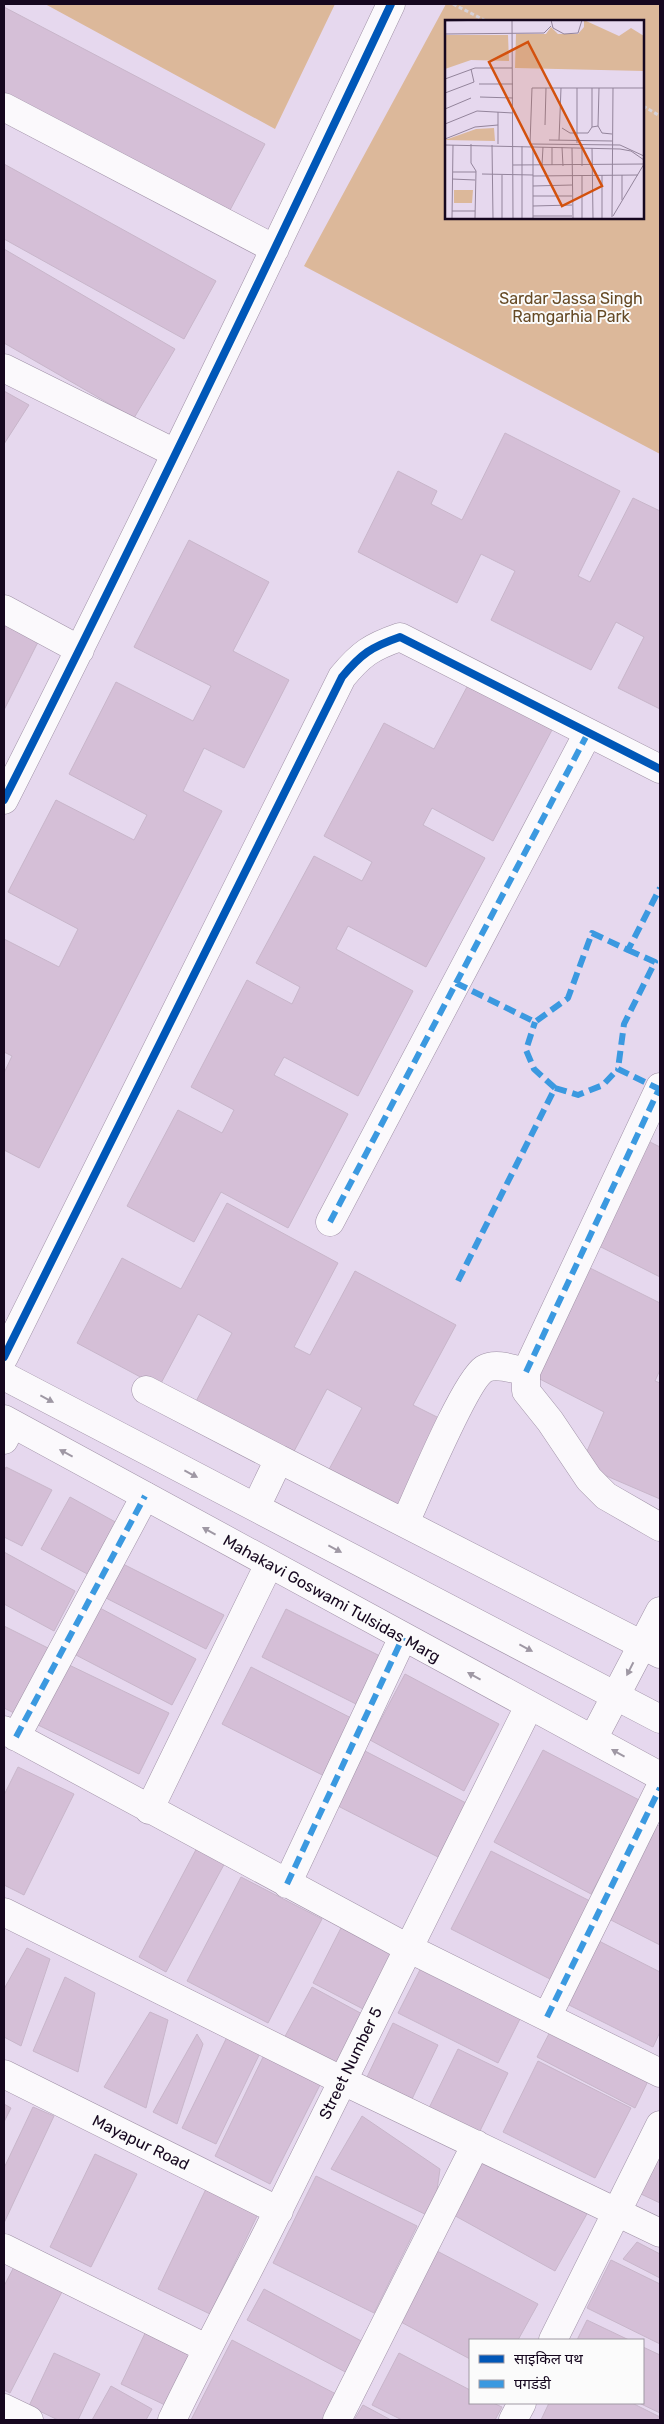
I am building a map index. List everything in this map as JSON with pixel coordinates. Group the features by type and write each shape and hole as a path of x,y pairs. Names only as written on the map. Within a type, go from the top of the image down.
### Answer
{"street":[{"path":"4,800 80,650 275,249 391,4"},
{"path":"4,107 275,249"},
{"path":"4,368 175,454"},
{"path":"4,609 80,650"},
{"path":"4,1357 342,677 359,656 375,645 400,637 660,770"},
{"path":"330,1222 588,733"},
{"path":"660,1087 526,1372 526,1391 550,1421 589,1479 606,1496 660,1527"},
{"path":"405,1524 461,1402 474,1382 484,1370 496,1366 526,1372"},
{"path":"4,1376 660,1719"},
{"path":"146,1390 651,1649"},
{"name":"Mahakavi Goswami Tulsidas Marg","path":"6,1428 145,1496 660,1776"},
{"path":"256,1508 278,1459"},
{"path":"145,1496 10,1733 149,1810 408,1948 660,2073"},
{"path":"149,1810 269,1564"},
{"path":"593,1739 617,1696 651,1649 660,1611"},
{"path":"287,1884 403,1637"},
{"name":"Street Number 5","path":"172,2420 206,2348 279,2211 342,2080 529,1706"},
{"path":"547,2017 660,1788"},
{"path":"4,1912 342,2080 660,2233"},
{"name":"Mayapur Road","path":"4,2074 279,2211"},
{"path":"553,2339 660,2125"},
{"path":"337,2420 476,2144"},
{"path":"4,2248 206,2348"},
{"path":"513,2420 521,2404"},
{"path":"4,2408 29,2420"}],"path":[{"path":"453,4 484,20"},
{"path":"644,107 660,116"}],"green space":[{"path":"45,4 335,4 275,129"},
{"name":"Sardar Jassa Singh Ramgarhia Park","path":"446,4 660,4 660,454 304,266"}],"building":[{"path":"4,7 265,144 229,212 4,94"},
{"path":"4,164 216,281 184,339 4,239"},
{"path":"4,249 175,349 134,418 4,343"},
{"path":"4,391 29,405 4,444"},
{"path":"505,433 620,491 578,576 590,582 633,498 660,511 660,709 618,688 644,637 616,622 591,670 491,620 515,571 481,554 457,603 358,552 398,471 437,491 431,504 462,520"},
{"path":"189,540 269,582 233,651 289,680 244,768 204,748 183,791 222,811 39,1168 4,1150 4,1073 12,1056 4,1052 4,939 59,967 78,929 8,892 56,800 134,840 147,815 69,774 116,682 193,721 211,686 134,647"},
{"path":"4,624 38,642 4,710"},
{"path":"468,685 552,730 493,841 432,808 423,825 485,858 426,967 348,926 336,949 413,991 358,1096 284,1057 274,1075 348,1114 288,1228 221,1192 194,1242 127,1206 178,1110 222,1133 234,1110 191,1087 247,980 292,1004 300,987 256,963 314,856 362,881 372,862 324,836 384,723 434,749"},
{"path":"648,1141 660,1147 660,1277 597,1245"},
{"path":"227,1203 338,1263 294,1347 310,1355 355,1271 456,1325 413,1405 443,1420 398,1511 326,1475 362,1408 327,1389 291,1457 194,1405 232,1333 198,1314 159,1387 77,1343 122,1258 181,1289"},
{"path":"586,1266 660,1303 660,1370 655,1381 660,1383 660,1499 581,1465 604,1412 532,1375"},
{"path":"6,1467 52,1490 22,1546 4,1537 4,1472"},
{"path":"70,1497 119,1524 91,1576 41,1549"},
{"path":"4,1552 75,1591 54,1631 4,1604"},
{"path":"121,1563 224,1615 206,1649 104,1597"},
{"path":"98,1607 196,1659 172,1705 74,1654"},
{"path":"286,1609 384,1658 360,1706 262,1657"},
{"path":"4,1626 50,1649 18,1715 4,1708"},
{"path":"67,1664 169,1713 139,1774 38,1725"},
{"path":"251,1667 361,1723 332,1780 222,1724"},
{"path":"405,1674 499,1724 464,1791 370,1740"},
{"path":"543,1750 641,1801 591,1894 494,1842"},
{"path":"365,1751 466,1803 438,1857 338,1806"},
{"path":"18,1767 74,1794 24,1895 4,1885 4,1795"},
{"path":"655,1824 660,1826 660,1945 607,1918"},
{"path":"199,1844 227,1859 166,1972 139,1957"},
{"path":"491,1851 590,1901 550,1979 451,1929"},
{"path":"241,1877 322,1919 268,2023 187,1981"},
{"path":"343,1924 395,1951 365,2010 313,1983"},
{"path":"591,1937 660,1972 660,2032 653,2047 559,2000"},
{"path":"27,1948 50,1959 21,2046 4,2037 4,1989"},
{"path":"426,1958 525,2009 498,2063 398,2013"},
{"path":"65,1977 95,1993 78,2072 33,2051"},
{"path":"312,1987 366,2016 336,2069 283,2040"},
{"path":"150,2012 168,2020 146,2108 104,2087"},
{"path":"393,2023 438,2045 412,2099 367,2077"},
{"path":"553,2026 650,2077 635,2108 537,2057"},
{"path":"229,2033 262,2049 216,2144 182,2128"},
{"path":"197,2034 203,2044 177,2124 153,2112"},
{"path":"458,2049 508,2073 479,2133 429,2108"},
{"path":"266,2051 322,2081 270,2184 215,2156"},
{"path":"538,2061 631,2108 595,2178 503,2132"},
{"path":"4,2104 11,2108 4,2122"},
{"path":"33,2107 54,2116 4,2223 4,2168"},
{"path":"362,2116 440,2169 433,2218 331,2169"},
{"path":"95,2154 137,2174 91,2267 50,2247"},
{"path":"483,2154 588,2212 555,2271 450,2213"},
{"path":"660,2154 660,2203 641,2194"},
{"path":"316,2176 417,2226 374,2313 273,2263"},
{"path":"206,2189 258,2214 210,2314 158,2289"},
{"path":"637,2242 660,2254 660,2278 623,2259"},
{"path":"437,2251 538,2304 519,2339 469,2339 469,2358 399,2321"},
{"path":"611,2260 660,2284 660,2344 587,2308"},
{"path":"17,2261 65,2286 10,2393 4,2390 4,2286"},
{"path":"264,2289 367,2344 351,2375 247,2320"},
{"path":"587,2320 627,2339 578,2339"},
{"path":"148,2327 192,2348 165,2405 121,2384"},
{"path":"232,2340 336,2394 322,2420 191,2420"},
{"path":"644,2347 660,2355 660,2413 641,2404 644,2404"},
{"path":"54,2353 100,2374 78,2420 58,2420 29,2406"},
{"path":"399,2353 469,2389 469,2404 495,2404 502,2407 495,2420 402,2420 372,2405"},
{"path":"111,2386 152,2409 146,2420 92,2420"},
{"path":"549,2404 634,2404 660,2417 660,2420 541,2420"},
{"path":"363,2405 391,2420 354,2420"}],"marked path":[{"path":"330,1222 588,733"},
{"path":"456,983 535,1022 568,998 592,933 628,950 660,888"},
{"path":"628,950 655,962 624,1024 618,1069 659,1089"},
{"path":"458,1281 555,1088 534,1069 526,1050 535,1022"},
{"path":"555,1088 578,1095 603,1085 618,1069"},
{"path":"526,1372 660,1087"},
{"path":"16,1737 145,1496"},
{"path":"287,1884 403,1637"},
{"path":"547,2017 660,1788"}],"cycle path":[{"path":"4,800 200,404 391,4"},
{"path":"4,1357 342,677 355,662 381,644 400,637 660,769"}]}
